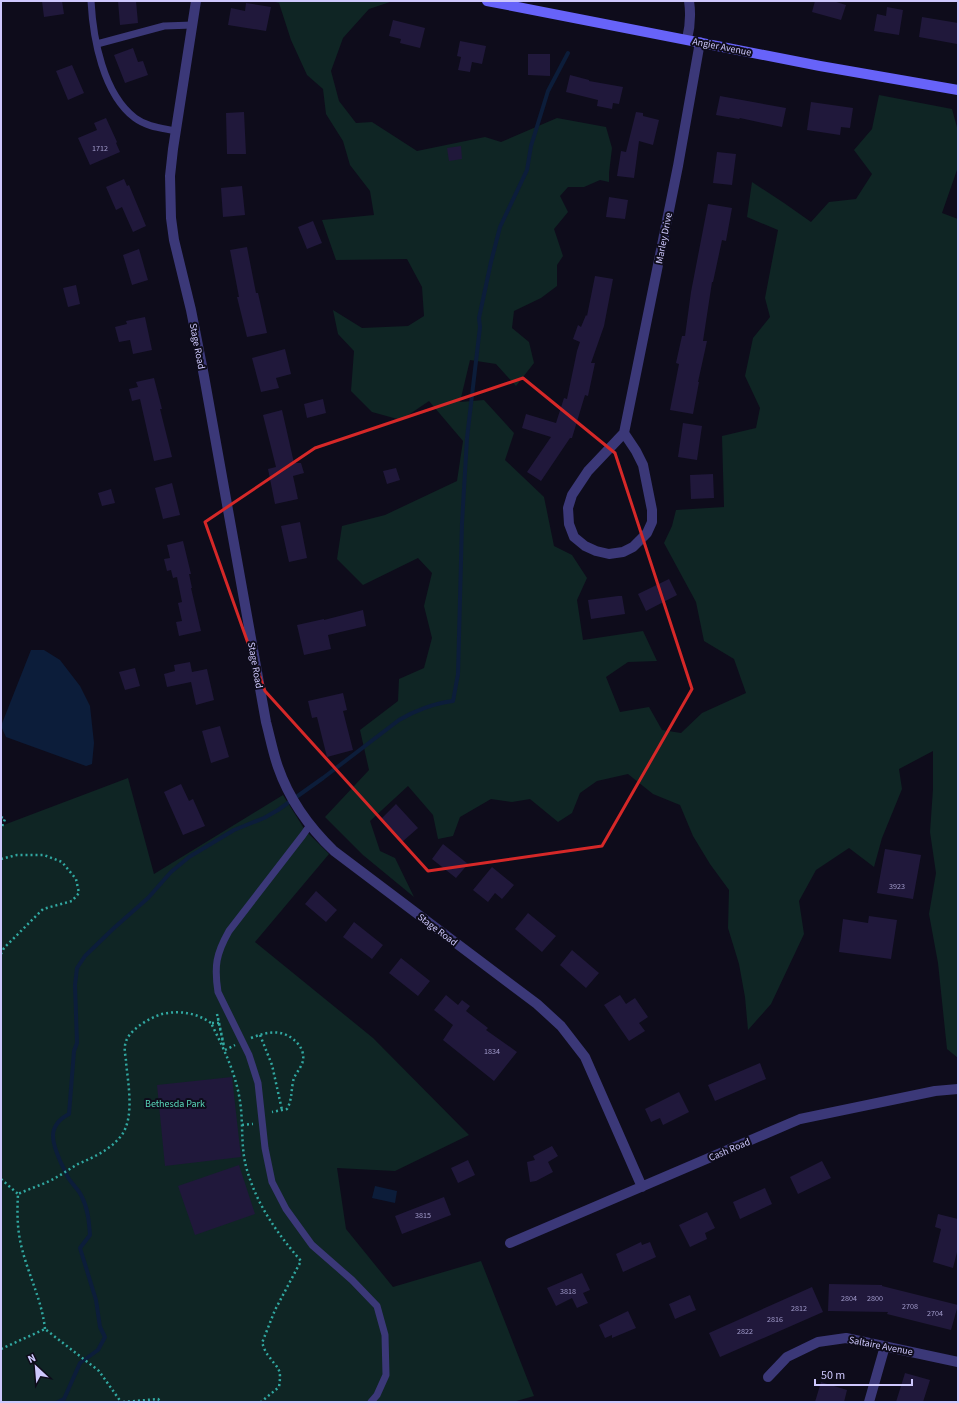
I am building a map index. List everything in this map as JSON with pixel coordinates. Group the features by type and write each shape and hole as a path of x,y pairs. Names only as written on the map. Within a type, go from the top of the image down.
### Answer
{"main road":[{"name":"Angier Avenue","path":"487,1 820,66 958,90"}],"street":[{"name":"Stage Road","path":"196,1 170,176 170,207 174,240 192,310 203,369 266,722 278,767 289,791 310,825 334,851 537,1004 561,1026 585,1057 642,1187"},
{"path":"687,39 690,30 689,1"},
{"name":"Marley Drive","path":"624,433 678,166 700,42"},
{"path":"624,433 636,451 642,466 652,510 652,522 647,533 633,547 623,552 609,554 596,552 585,546 574,537 569,524 568,508 572,495 588,471 624,433"},
{"name":"Cash Road","path":"510,1243 800,1119 934,1091 958,1089"},
{"name":"Saltaire Avenue","path":"768,1377 787,1357 818,1342 846,1338 958,1362"},
{"path":"869,1402 885,1346"}],"lane":[{"path":"91,1 97,44 107,80 118,101 135,118 148,125 176,131"},
{"path":"97,44 164,26 193,25"},
{"path":"310,825 304,835 229,931 221,945 217,958 216,970 218,992 249,1055 258,1083 265,1148 272,1182 286,1209 312,1245 352,1280 377,1306 386,1334 386,1375 377,1395 371,1402"}],"path":[{"path":"1,817 4,817 5,819 1,829"},
{"path":"1,859 17,855 44,855 62,862 76,879 79,893 72,901 43,909 4,948 1,954"},
{"path":"18,1194 56,1178 110,1147 122,1135 130,1116 125,1046 133,1030 155,1017 176,1011 193,1014 204,1018 211,1023 225,1050 237,1086 241,1108 242,1151 247,1169 266,1216 300,1261 268,1326 262,1344 268,1355 277,1365 281,1376 279,1387 261,1402"},
{"path":"211,1023 219,1023"},
{"path":"225,1050 260,1035 276,1032 286,1034 294,1039 301,1048 304,1058 302,1066 293,1080 291,1102 287,1109 272,1111 272,1124 262,1124"},
{"path":"260,1035 272,1065 282,1110"},
{"path":"1,1179 18,1194"},
{"path":"18,1194 16,1218 22,1248 44,1314 45,1329 98,1370 122,1402 158,1399 161,1402"},
{"path":"1,1349 45,1329"}],"highlighted area":[{"path":"523,378 615,453 692,689 602,846 428,871 265,691 205,522 315,448"}],"green space":[{"path":"271,1 393,1 369,9 343,38 331,71 339,101 356,123 372,122 417,151 485,137 501,142 557,118 606,127 612,148 609,182 600,180 584,187 568,187 560,196 568,212 554,229 563,256 557,265 557,286 541,298 514,311 512,328 529,342 534,363 516,386 496,364 470,360 460,402 484,400 514,433 505,460 544,497 554,546 572,555 587,578 577,600 583,640 643,631 657,661 628,662 606,677 620,712 649,707 662,730 681,733 702,713 746,693 734,659 704,641 696,602 664,543 672,526 676,510 724,507 722,436 756,428 760,408 745,376 753,338 770,317 765,298 778,230 747,217 752,182 811,222 829,202 856,199 872,174 854,150 872,129 879,95 952,109 958,131 958,167 942,213 958,219 958,1058 947,1049 938,963 929,914 936,873 930,832 933,789 933,751 899,769 902,789 882,838 874,867 849,848 816,870 799,901 804,934 771,1004 748,1030 745,997 739,964 728,928 729,890 710,864 693,836 680,805 653,794 628,774 597,781 580,793 572,813 558,822 530,799 512,802 491,799 460,817 453,836 438,839 433,815 408,786 370,821 380,851 395,858 414,897 363,855 325,817 369,770 360,730 398,701 399,679 424,668 432,638 424,606 432,573 418,558 363,585 337,559 342,526 385,515 457,481 463,441 429,401 401,420 372,412 351,391 354,351 338,334 333,310 362,328 408,326 424,316 422,287 407,259 336,260 322,220 374,215 370,191 350,165 343,141 326,114 323,89 307,75 291,40 279,3"},
{"name":"Bethesda Park","path":"128,778 154,874 283,795 305,830 329,854 255,942 373,1038 469,1135 395,1171 337,1168 346,1229 393,1287 481,1261 534,1396 513,1402 1,1402 1,826"}],"water":[{"path":"31,650 44,650 60,660 80,686 90,706 94,743 92,764 86,766 6,737 1,726"},
{"path":"375,1186 397,1191 395,1203 372,1198"}],"building":[{"path":"42,1 62,1 64,14 44,17"},
{"path":"118,1 136,1 138,23 120,25"},
{"path":"815,1 833,1 846,5 841,20 812,12"},
{"path":"246,3 271,7 266,31 228,25 231,8 245,11"},
{"path":"887,7 903,10 899,35 874,31 877,14 886,16"},
{"path":"922,17 958,23 957,44 919,37"},
{"path":"393,20 425,28 420,48 400,43 401,39 389,36"},
{"path":"460,41 486,46 482,64 472,62 470,72 458,70 461,57 457,56"},
{"path":"133,48 138,62 143,61 148,75 125,83 114,55"},
{"path":"528,54 550,54 550,76 528,75"},
{"path":"72,65 84,93 68,100 56,71"},
{"path":"570,75 589,81 623,87 619,104 613,103 612,109 597,106 598,100 566,92"},
{"path":"720,96 786,108 782,127 740,118 716,115"},
{"path":"811,102 853,108 850,128 841,127 840,135 807,130"},
{"path":"244,112 246,154 227,154 226,113"},
{"path":"636,112 643,113 643,116 659,120 653,145 639,141 634,178 617,176 621,151 626,152"},
{"path":"106,118 120,152 90,165 78,138 97,130 94,123"},
{"path":"461,146 462,159 449,161 447,148"},
{"path":"717,152 736,154 732,185 713,183"},
{"path":"124,179 127,186 129,185 146,226 133,232 122,207 116,210 106,187"},
{"path":"242,186 245,215 223,217 221,188"},
{"path":"609,197 628,200 625,219 606,217"},
{"path":"708,204 732,208 726,241 722,240 712,282 703,341 707,341 693,414 670,410 679,364 676,363 682,336 685,336 691,292"},
{"path":"313,221 322,243 307,249 298,227"},
{"path":"247,247 256,293 258,293 267,333 247,337 237,297 239,297 230,250"},
{"path":"139,249 148,280 132,285 123,255"},
{"path":"595,276 613,279 604,326 591,363 595,363 588,396 585,395 572,438 570,438 541,481 527,472 551,437 522,428 526,414 556,423 564,398 567,399 580,342 573,339 578,325 581,327 586,315 587,316"},
{"path":"76,285 80,304 68,307 63,288"},
{"path":"145,317 152,350 133,354 130,340 119,342 115,327 127,324 126,321"},
{"path":"285,349 291,374 276,378 279,388 261,392 252,358"},
{"path":"154,378 172,457 154,461 140,399 132,401 129,389 138,387 136,382"},
{"path":"323,399 326,413 307,418 304,404"},
{"path":"282,410 294,463 301,463 304,473 293,476 298,499 275,504 268,469 276,467 263,415"},
{"path":"683,423 702,426 697,460 678,457"},
{"path":"396,468 400,480 387,484 383,471"},
{"path":"713,474 714,498 691,499 690,475"},
{"path":"172,483 180,515 163,519 155,488"},
{"path":"111,489 115,503 102,506 98,493"},
{"path":"300,522 307,558 289,562 281,526"},
{"path":"183,541 191,574 189,574 191,588 201,631 179,636 176,622 182,621 178,603 182,602 177,577 173,578 171,570 167,571 164,559 170,558 167,545"},
{"path":"669,579 677,595 646,611 638,594"},
{"path":"622,596 625,614 591,619 588,600"},
{"path":"363,610 366,626 328,635 331,649 304,655 297,625"},
{"path":"190,662 192,672 207,669 214,700 196,705 191,682 167,687 164,674 175,671 174,665"},
{"path":"135,668 140,686 125,690 119,672"},
{"path":"343,693 347,710 343,711 353,750 327,757 317,717 312,718 308,701"},
{"path":"220,726 229,757 211,763 202,731"},
{"path":"181,784 189,801 193,799 205,826 183,835 164,792"},
{"path":"396,804 418,828 402,842 381,819"},
{"path":"443,844 468,864 456,878 432,859"},
{"path":"885,849 921,855 913,899 877,893"},
{"path":"492,867 514,885 502,899 495,893 488,902 473,890"},
{"path":"316,891 337,910 326,922 305,904"},
{"path":"528,913 556,936 542,952 515,929"},
{"path":"869,916 897,920 891,959 839,952 843,919 868,923"},
{"path":"354,922 383,945 372,959 343,937"},
{"path":"572,950 599,973 586,988 560,965"},
{"path":"401,958 430,981 418,996 389,973"},
{"path":"446,995 458,1005 462,1000 470,1006 466,1011 488,1028 486,1030 517,1052 494,1081 443,1040 453,1025 434,1010"},
{"path":"620,995 626,1004 635,998 648,1017 639,1023 645,1031 629,1041 604,1005"},
{"path":"760,1063 766,1079 715,1101 708,1085"},
{"path":"232,1077 241,1157 165,1166 157,1085"},
{"path":"679,1092 689,1112 663,1125 660,1118 651,1122 645,1109"},
{"path":"552,1146 558,1156 548,1162 553,1172 536,1181 530,1182 527,1162 535,1160 533,1156"},
{"path":"468,1160 475,1175 458,1183 451,1168"},
{"path":"822,1161 831,1178 798,1194 790,1177"},
{"path":"239,1165 255,1214 195,1235 178,1186"},
{"path":"765,1188 772,1204 740,1219 733,1202"},
{"path":"444,1197 451,1215 402,1234 395,1216"},
{"path":"707,1212 715,1228 705,1233 707,1239 690,1247 679,1225"},
{"path":"938,1214 958,1219 958,1248 953,1268 933,1262 941,1229 935,1227"},
{"path":"641,1242 642,1245 650,1242 656,1257 623,1272 616,1254"},
{"path":"582,1273 590,1290 583,1293 588,1303 577,1308 572,1298 556,1306 547,1288"},
{"path":"829,1284 882,1285 958,1305 951,1330 887,1314 888,1312 828,1311"},
{"path":"812,1287 823,1312 720,1357 709,1333"},
{"path":"690,1295 696,1310 675,1319 669,1304"},
{"path":"628,1311 636,1328 612,1338 612,1335 605,1338 599,1325"},
{"path":"905,1373 930,1380 923,1402 896,1402"},
{"path":"821,1382 847,1390 844,1402 815,1402"}],"waterway":[{"path":"58,1402 64,1399 80,1363 98,1350 105,1337 100,1327 96,1300 80,1248 90,1235 87,1211 81,1194 69,1179 61,1163 55,1149 53,1136 57,1124 69,1114 74,1051 77,1043 75,985 77,968 85,956 148,898 171,872 189,857 234,830 264,818 278,810 399,720 425,708 453,701 458,674 462,523 467,438 480,327 479,318 500,227 527,170 531,146 548,91 568,53"}]}
